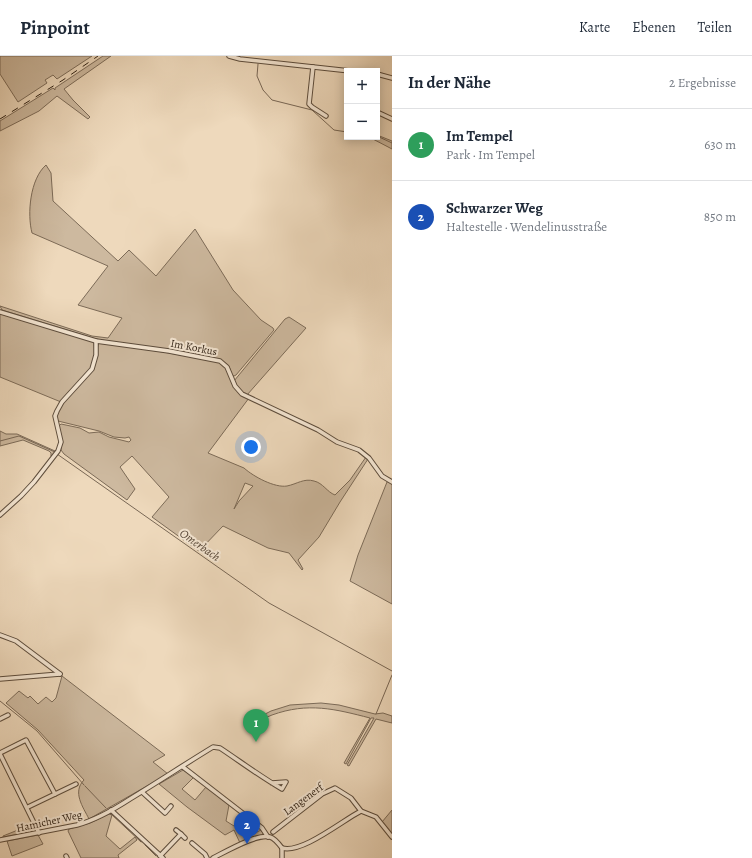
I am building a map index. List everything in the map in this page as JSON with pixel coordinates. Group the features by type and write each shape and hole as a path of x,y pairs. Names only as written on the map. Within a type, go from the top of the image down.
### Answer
{"street":[{"path":"229,56 344,70"},
{"path":"313,67 309,104 312,108 326,116"},
{"path":"380,75 392,78"},
{"path":"380,113 392,119"},
{"name":"Im Korkus","path":"0,312 96,340 169,351 220,361 227,367 235,386 242,394 312,427 337,442 359,450 368,458 382,476 392,482"},
{"path":"0,515 34,482 56,453 61,442 55,416 65,399 92,369 96,355 96,340"},
{"path":"0,635 16,641 60,674 0,680"},
{"path":"0,719 8,715"},
{"path":"39,833 28,807 0,753 26,740 55,794"},
{"name":"Hamicher Weg","path":"0,840 89,822 142,792 213,747 220,748 272,783"},
{"path":"183,767 262,828 268,837"},
{"path":"28,807 76,784"},
{"name":"Langenerf","path":"273,832 322,794 335,788 351,798 361,810"},
{"path":"142,792 163,814 171,806"},
{"path":"111,810 162,857 180,834"},
{"path":"213,858 246,842 259,838 272,838 282,848 292,848 317,838 361,810 376,817 392,837"},
{"path":"176,830 185,838"},
{"path":"192,843 207,858"},
{"path":"282,848 282,858"}],"shaded area":[{"path":"0,56 92,56 57,79 53,75 45,80 47,83 18,102 0,74"},
{"path":"103,56 111,56 64,89 90,117 88,119 57,96 39,111 0,131 0,121 53,88 55,90 55,88"},
{"path":"380,136 392,141 392,149 375,140 380,140"},
{"path":"46,165 51,173 53,201 118,261 129,250 156,276 195,229 233,290 261,320 274,330 236,375 232,375 229,366 221,360 96,339 2,310 0,306 92,336 108,338 122,318 78,305 108,266 32,233 30,216 31,197 36,179"},
{"path":"0,313 94,342 95,355 91,368 61,402 0,377"},
{"path":"289,317 306,328 247,395 239,390 234,381 285,319"},
{"path":"100,342 220,362 226,368 234,387 249,398 208,453 244,468 253,475 271,484 287,486 310,480 317,482 335,495 350,480 366,457 368,459 319,537 298,560 303,569 302,570 289,553 268,548 223,526 199,551 152,517 169,497 132,456 120,467 135,489 127,500 64,454 61,450 62,442 59,426 61,424 80,428 89,433 99,432 109,437 129,442 131,440 129,437 114,437 99,431 58,421 56,416 63,403 93,369","holes":["245,483 253,486 239,501 234,509"]},
{"path":"0,431 6,434 17,434 55,452 51,456 49,451 23,440 0,446"},
{"path":"387,482 392,482 392,604 350,581 358,555"},
{"path":"62,676 165,755 153,762 168,774 89,819 80,800 79,794 79,789 84,780 38,730 6,703 19,691 28,698 30,696 38,704 46,697 52,702 56,698"},
{"path":"321,703 339,705 375,714 383,713 392,716 392,723 376,719 349,766 347,765 374,718 371,718 346,764 344,763 370,718 321,708 310,708 285,711 269,716 247,727 244,725 271,711 290,705"},
{"path":"183,770 194,777 182,789 195,800 206,787 229,805 226,821 234,826 237,825 244,817 250,822 243,831 247,837 261,830 263,835 253,837 240,843 234,830 225,835 159,784"},
{"path":"392,810 392,835 382,822"},
{"path":"109,814 112,815 106,836 120,849 135,837 137,840 118,855 119,858 81,858 68,831 69,829 90,823"},
{"path":"33,824 36,830 35,831 3,837 3,836"},
{"path":"38,835 43,844 12,856 7,841"}],"waterway":[{"path":"258,64 257,76 263,90 272,100 312,110 334,130 344,132"},
{"path":"380,137 392,143"},
{"name":"Omerbach","path":"0,441 19,436 55,452"},
{"name":"Omerbach","path":"57,454 269,603 392,671"},
{"path":"376,714 392,675"},
{"path":"0,701 37,731 84,785"},
{"path":"85,786 106,808"},
{"path":"110,813 141,842"},
{"path":"145,845 156,856"}],"railway":[{"path":"0,119 63,80 98,56"}],"place":[{"name":"Im Tempel","path":"256,742"},
{"name":"Schwarzer Weg","path":"247,844"}]}
